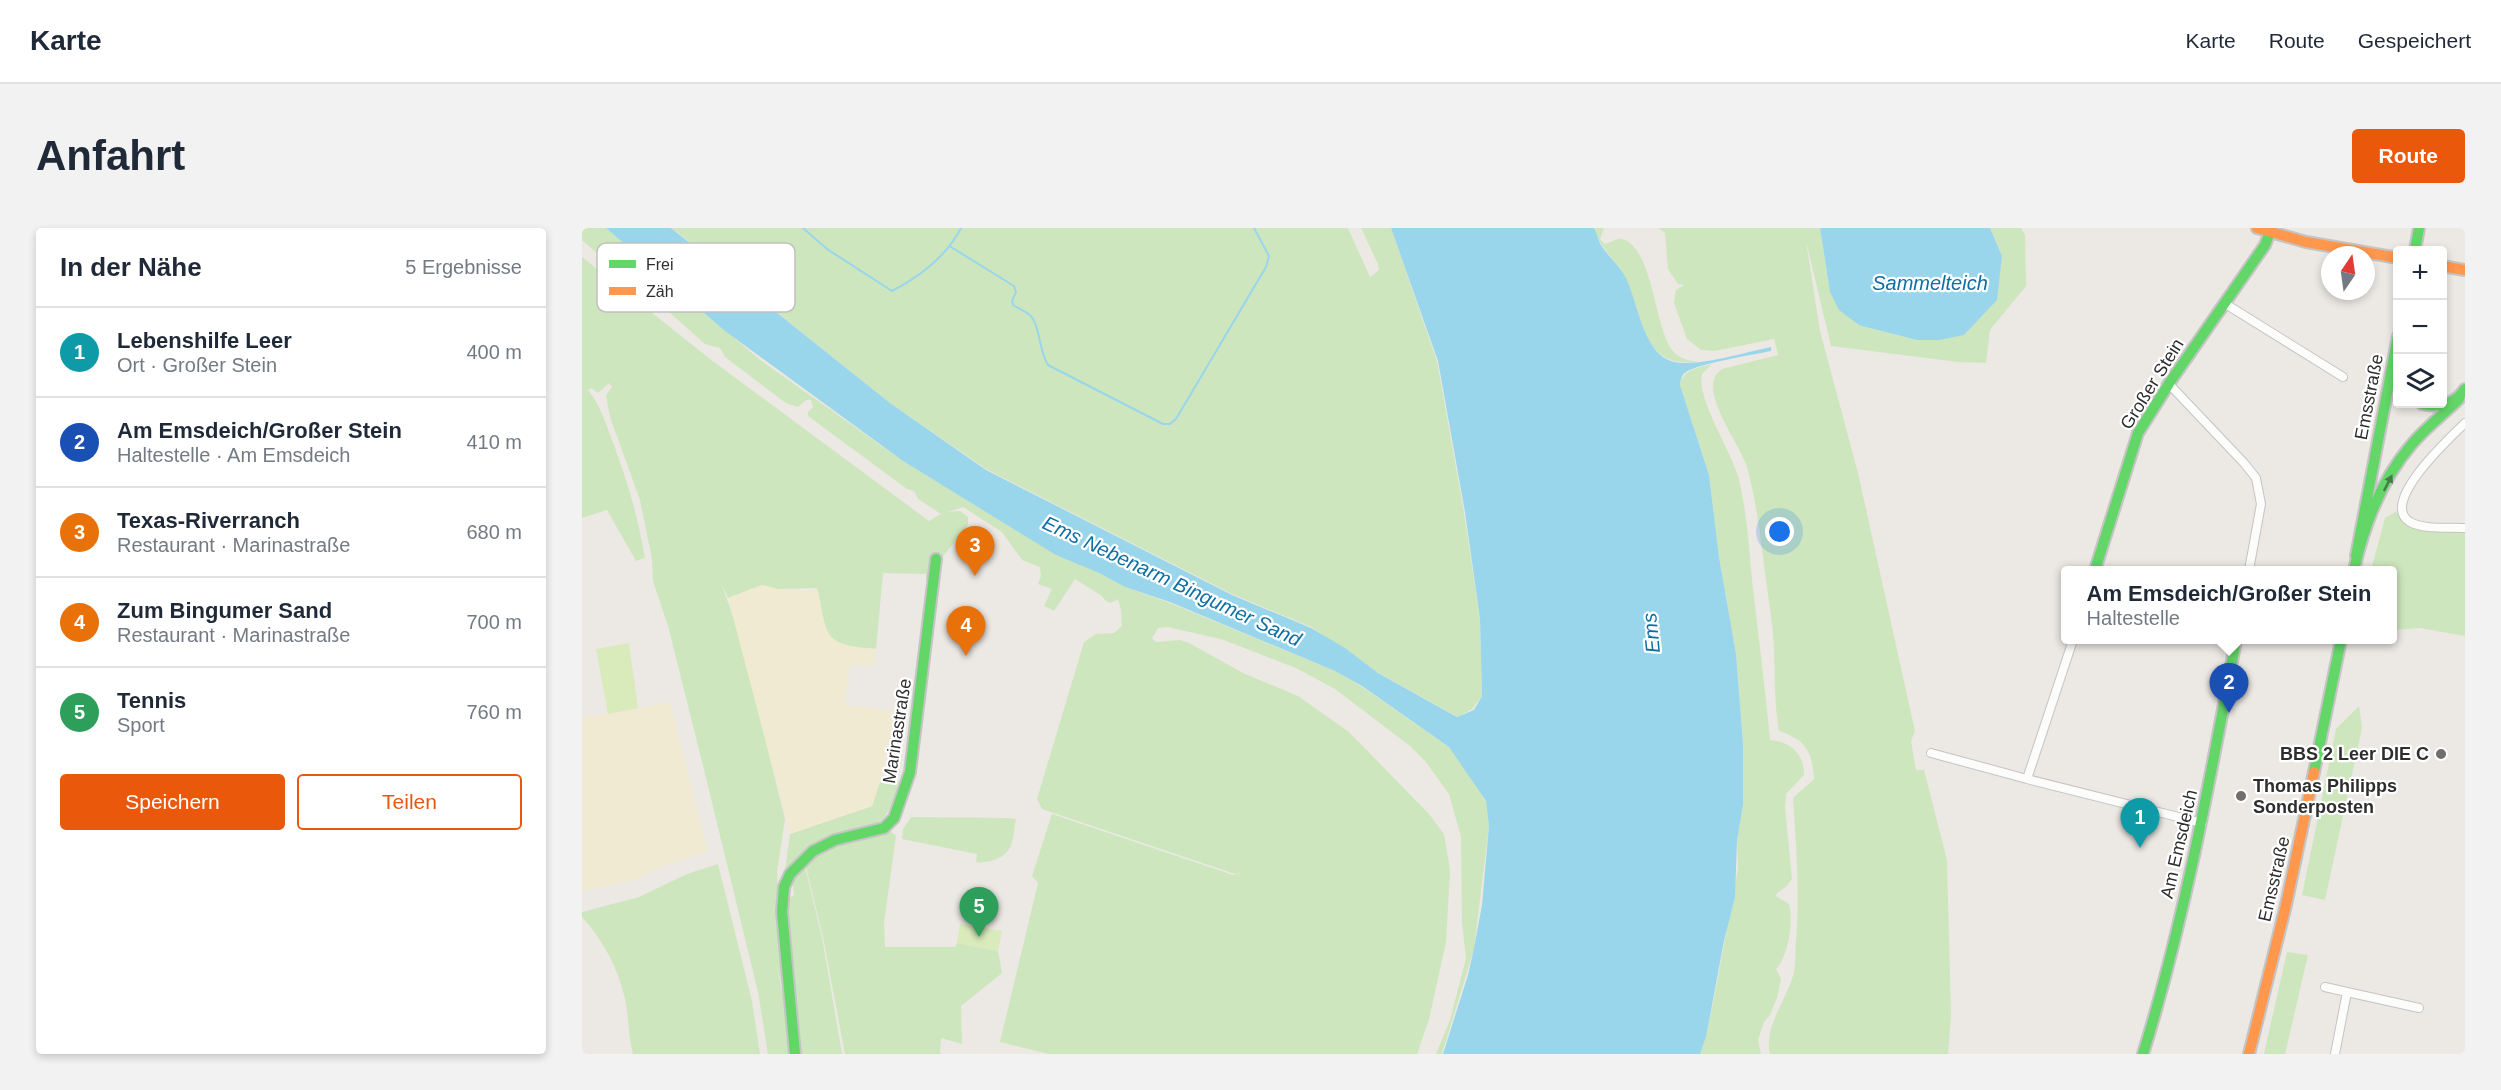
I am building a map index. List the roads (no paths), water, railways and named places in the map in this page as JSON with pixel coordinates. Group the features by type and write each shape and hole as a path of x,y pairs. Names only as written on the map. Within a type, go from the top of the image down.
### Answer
{"main road":[{"path":"2258,228 2306,242 2393,257"},
{"path":"2416,246 2419,228"},
{"name":"Großer Stein","path":"2096,566 2138,433 2265,245 2270,232"},
{"path":"2447,267 2465,270"},
{"name":"Emsstraße","path":"2355,566 2394,354"},
{"path":"2356,556 2376,507 2398,463 2413,443 2445,414 2463,392"},
{"path":"2447,403 2463,392"},
{"name":"Marinastraße","path":"795,1054 782,912 784,887 790,874 813,851 835,840 884,828 894,818 910,772 936,559"},
{"name":"Am Emsdeich","path":"2143,1054 2154,1019 2202,823 2235,644"},
{"name":"Emsstraße","path":"2249,1054 2302,831 2340,644"}],"street":[{"path":"2224,303 2343,377"},
{"path":"2169,384 2256,478 2261,504 2250,566"},
{"path":"2465,423 2421,468 2404,498 2402,507 2403,516 2409,522 2419,525 2465,528"},
{"path":"2027,778 2071,644"},
{"path":"1931,753 2202,823"},
{"path":"2325,987 2419,1008"},
{"path":"2335,1054 2347,992"}],"water":[{"path":"606,228 671,228 690,243 623,243"},
{"path":"1391,228 1594,228 1601,245 1626,278 1643,327 1656,350 1664,358 1675,362 1696,362 1771,347 1771,351 1714,362 1693,369 1683,375 1680,385 1709,475 1719,557 1736,654 1743,743 1743,805 1737,841 1735,897 1724,941 1706,1037 1700,1054 1443,1054 1468,975 1474,948 1482,905 1489,826 1486,801 1449,747 1362,686 1335,671 1170,602 1125,587 1056,555 903,461 725,331 703,312 776,312 890,403 986,470 1232,595 1311,628 1345,648 1378,673 1457,717 1474,710 1482,696 1480,619 1465,512 1438,361"},
{"name":"Sammelteich","path":"1820,228 1990,228 2002,256 1997,300 1964,335 1939,340 1917,340 1859,325 1839,310 1830,292"}],"waterway":[{"path":"803,228 827,249 892,291 932,265 948,248 961,228"},
{"path":"951,247 1014,286 1016,292 1012,301 1013,305 1033,319 1048,365 1163,424 1170,424 1176,419 1266,267 1269,256 1254,228"}],"place":[{"name":"Texas-Riverranch","path":"975,576"},
{"name":"Zum Bingumer Sand","path":"966,656"},
{"name":"Am Emsdeich/Großer Stein","path":"2229,713"},
{"name":"BBS 2 Leer DIE C","path":"2441,754"},
{"name":"Thomas Philipps Sonderposten","path":"2241,796"},
{"name":"Lebenshilfe Leer","path":"2140,848"},
{"name":"Tennis","path":"979,937"}],"water label":[{"name":"Ems Nebenarm Bingumer Sand","path":"1172,581"},
{"name":"Ems","path":"1651,633"}]}
